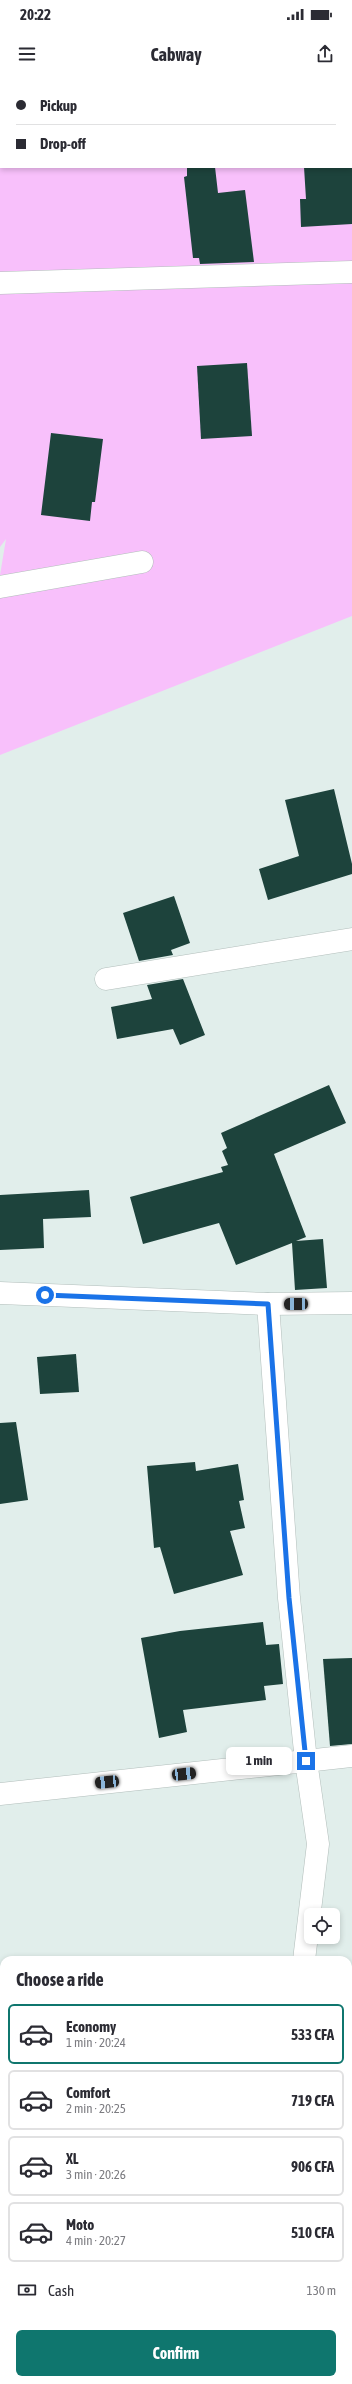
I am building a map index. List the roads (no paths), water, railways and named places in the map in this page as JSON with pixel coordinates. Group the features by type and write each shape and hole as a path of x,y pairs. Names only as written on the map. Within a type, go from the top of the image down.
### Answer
{"street":[{"path":"0,283 352,272"},
{"path":"0,586 142,562"},
{"path":"106,979 352,939"},
{"path":"0,1293 268,1304 352,1303"},
{"path":"268,1304 289,1598 306,1761 318,1844 304,1956"},
{"path":"0,1794 352,1756"}]}
